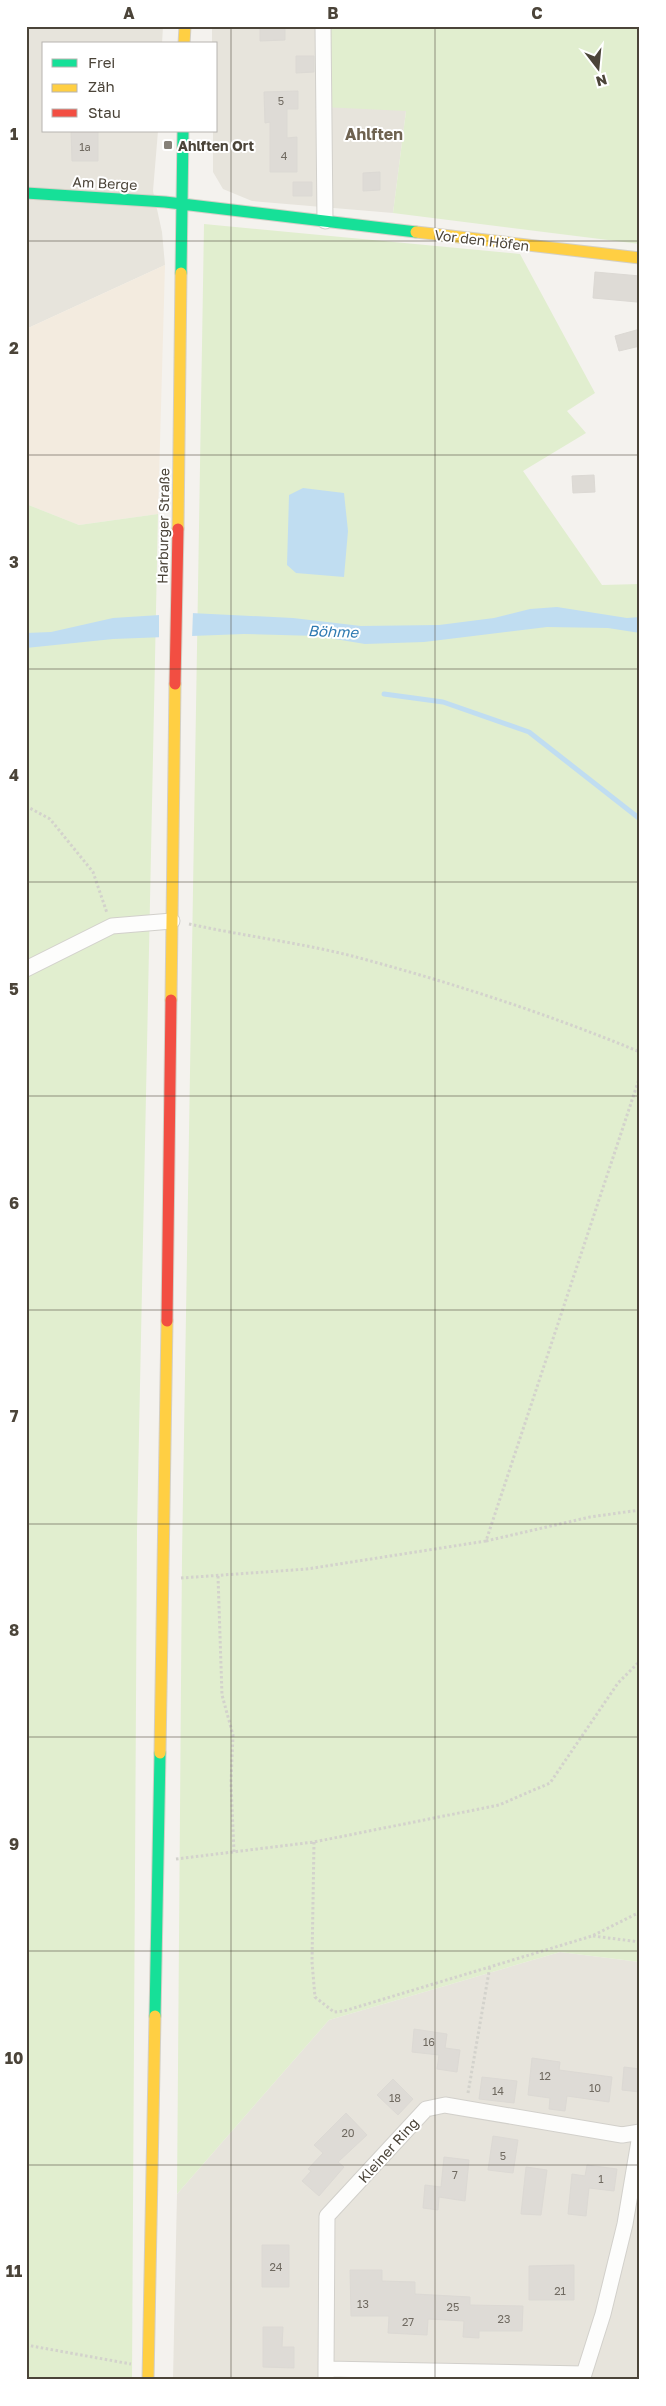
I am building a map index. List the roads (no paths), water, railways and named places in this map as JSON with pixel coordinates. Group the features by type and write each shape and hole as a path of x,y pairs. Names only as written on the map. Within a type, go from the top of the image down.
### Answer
{"main road":[{"path":"184,42 185,26"},
{"name":"Harburger Straße","path":"148,2380 163,1579 183,132"},
{"name":"Am Berge","path":"26,194 182,204"},
{"name":"Vor den Höfen","path":"182,204 640,258"}],"street":[{"path":"324,26 325,222"},
{"path":"26,969 112,926 172,921"},
{"name":"Kleiner Ring","path":"326,2374 327,2216 426,2108 445,2105 622,2135 640,2133 625,2224 603,2314 583,2377"},
{"path":"326,2374 583,2377"}],"water":[{"path":"303,488 344,493 348,531 344,577 296,573 287,565 289,495"},
{"name":"Böhme","path":"557,607 627,618 640,617 640,633 608,628 547,627 424,642 365,644 317,636 244,634 113,639 26,648 26,633 51,632 113,618 191,613 293,618 361,626 439,625 494,618 530,609"}],"waterway":[{"path":"384,694 443,702 529,732 640,819"}],"place":[{"name":"Ahlften Ort","path":"168,145"}],"district":[{"name":"Ahlften","path":"374,134"}]}
